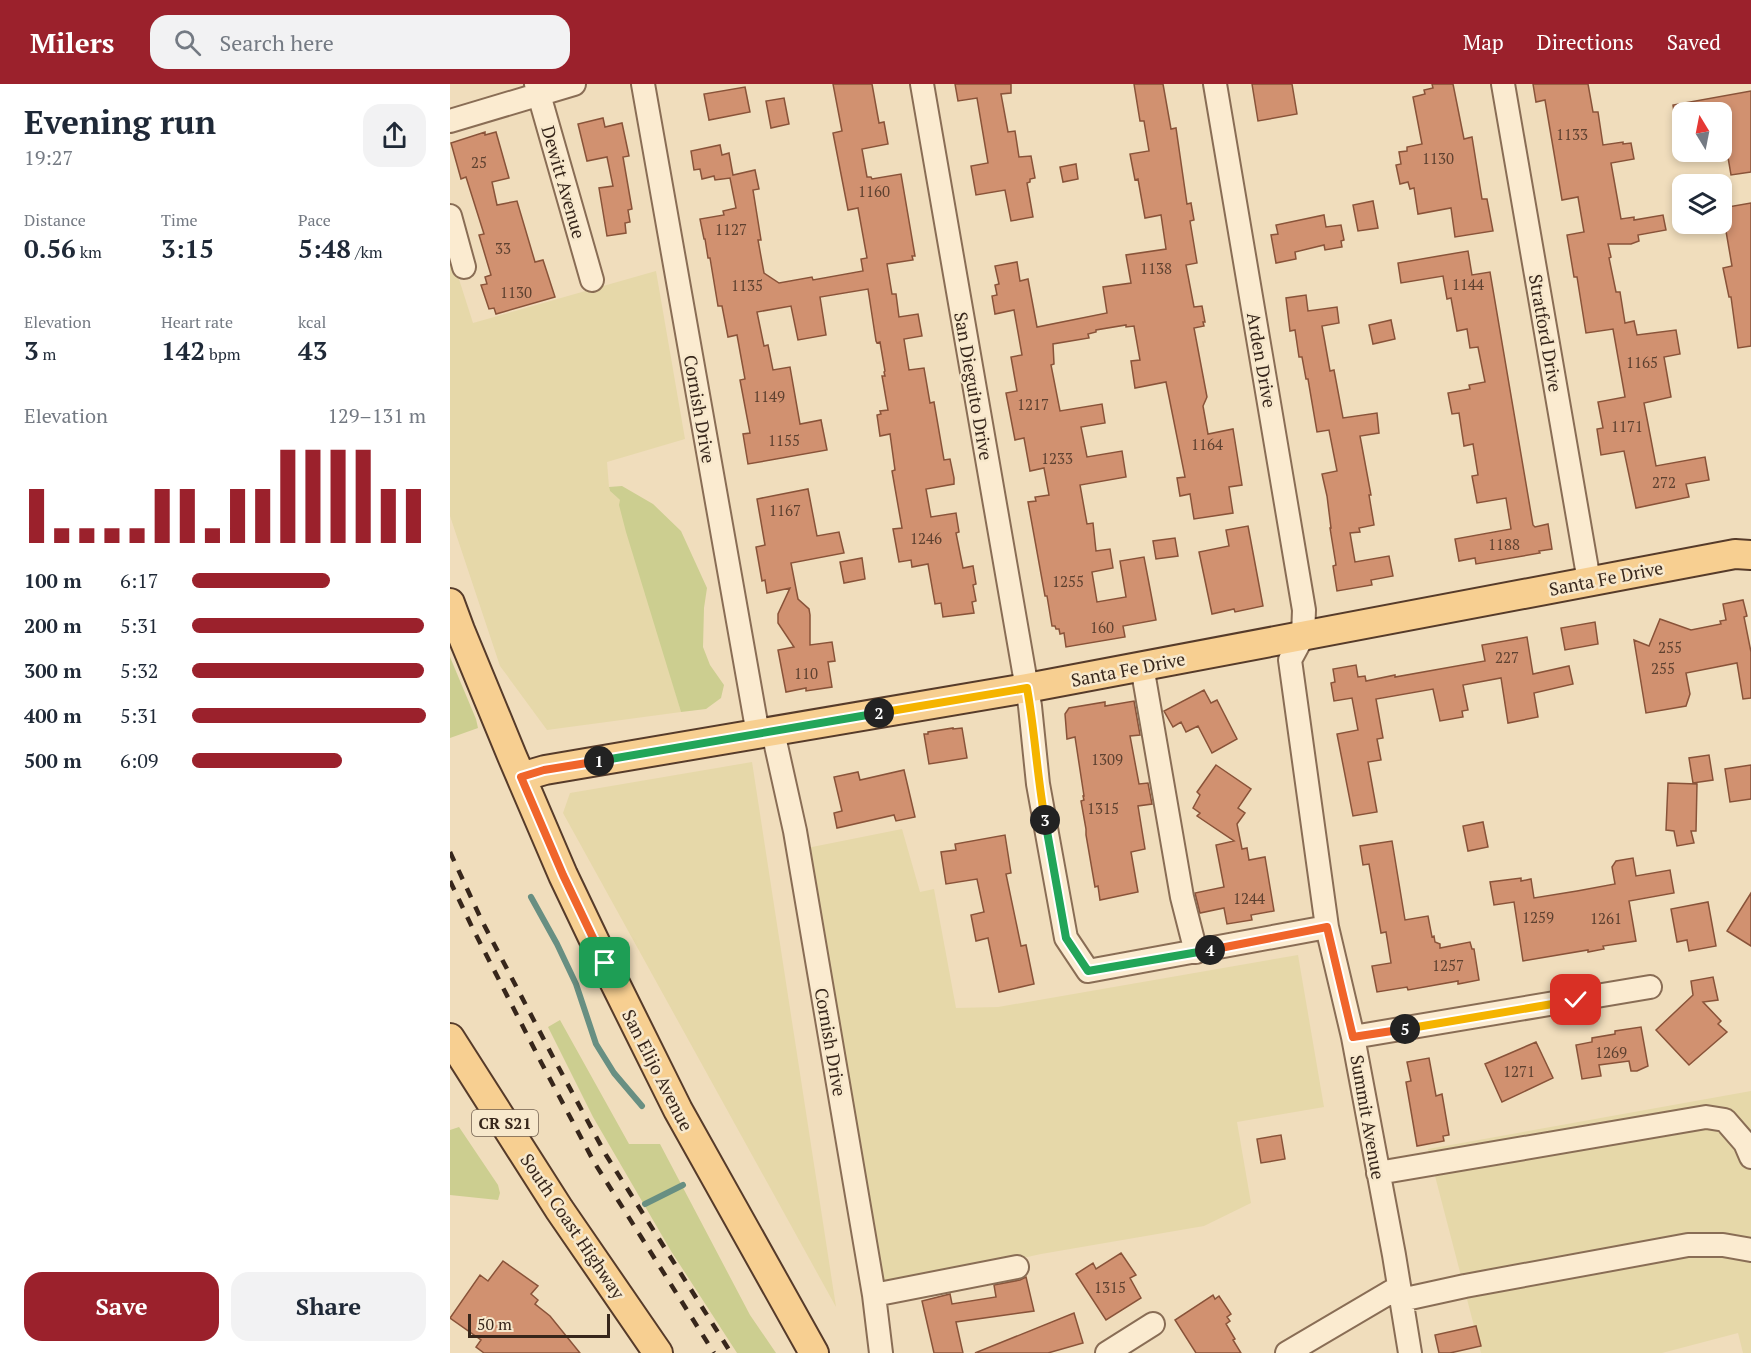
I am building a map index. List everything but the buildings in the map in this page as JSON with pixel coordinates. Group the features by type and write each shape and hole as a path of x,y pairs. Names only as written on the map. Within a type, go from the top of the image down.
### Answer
{"main road":[{"name":"Santa Fe Drive","path":"521,777 544,770 1027,688 1746,551"},
{"name":"San Elijo Avenue","path":"450,603 572,895 678,1110 814,1353"},
{"name":"South Coast Highway","path":"450,1038 559,1209 658,1353"}],"street":[{"path":"450,121 537,89 574,84"},
{"name":"Cornish Drive","path":"643,84 765,733 795,831 874,1295 881,1353"},
{"name":"San Dieguito Drive","path":"922,84 1027,688 1038,784 1066,938 1088,971 1196,952"},
{"name":"Arden Drive","path":"1215,84 1304,610 1304,636"},
{"name":"Stratford Drive","path":"1503,84 1589,581"},
{"name":"Dewitt Avenue","path":"537,89 592,280"},
{"path":"450,216 464,267"},
{"name":"Summit Avenue","path":"1304,636 1290,660 1327,927 1353,1037 1378,1173 1408,1294 1410,1353"},
{"path":"1142,666 1182,897 1196,952 1327,927"},
{"path":"1353,1037 1650,987"},
{"path":"1378,1173 1706,1117 1725,1120 1745,1143 1751,1156"},
{"path":"1287,1353 1408,1294 1465,1286 1688,1245 1724,1245 1751,1250"},
{"path":"874,1295 1017,1268"},
{"path":"1107,1353 1153,1324"}],"shaded area":[{"path":"450,251 473,323 656,271 685,439 607,462 610,491 620,500 681,712 547,730 500,666 450,516"},
{"path":"752,762 836,1307 563,813 570,793"},
{"path":"902,829 920,892 934,889 956,1008 998,1007 1298,955 1324,1107 1237,1122 1251,1203 1204,1226 1041,1254 899,1285 878,1278 807,848"},
{"path":"1751,1091 1751,1353 1743,1353 1738,1333 1662,1353 1481,1353 1428,1149"}],"green space":[{"path":"622,486 653,504 681,531 707,588 703,647 710,665 724,685 721,698 706,709 681,712 626,532 619,505 620,500 610,491 609,487"},
{"path":"450,657 478,728 450,738"},
{"path":"560,1020 629,1144 660,1144 750,1315 776,1353 737,1353 671,1251 593,1117 548,1027"},
{"path":"459,1127 498,1185 500,1193 498,1200 450,1195 450,1130"}],"waterway":[{"path":"531,897 576,984 596,1044 614,1073 642,1106"},
{"path":"645,1204 683,1185"}],"railway":[{"path":"450,852 482,921 606,1155 731,1353"},
{"path":"450,881 594,1162 714,1353"}],"route":[{"path":"605,963 563,875 521,777 544,770 1027,688 1038,784 1066,938 1088,971 1327,927 1353,1037 1576,1000"}]}
